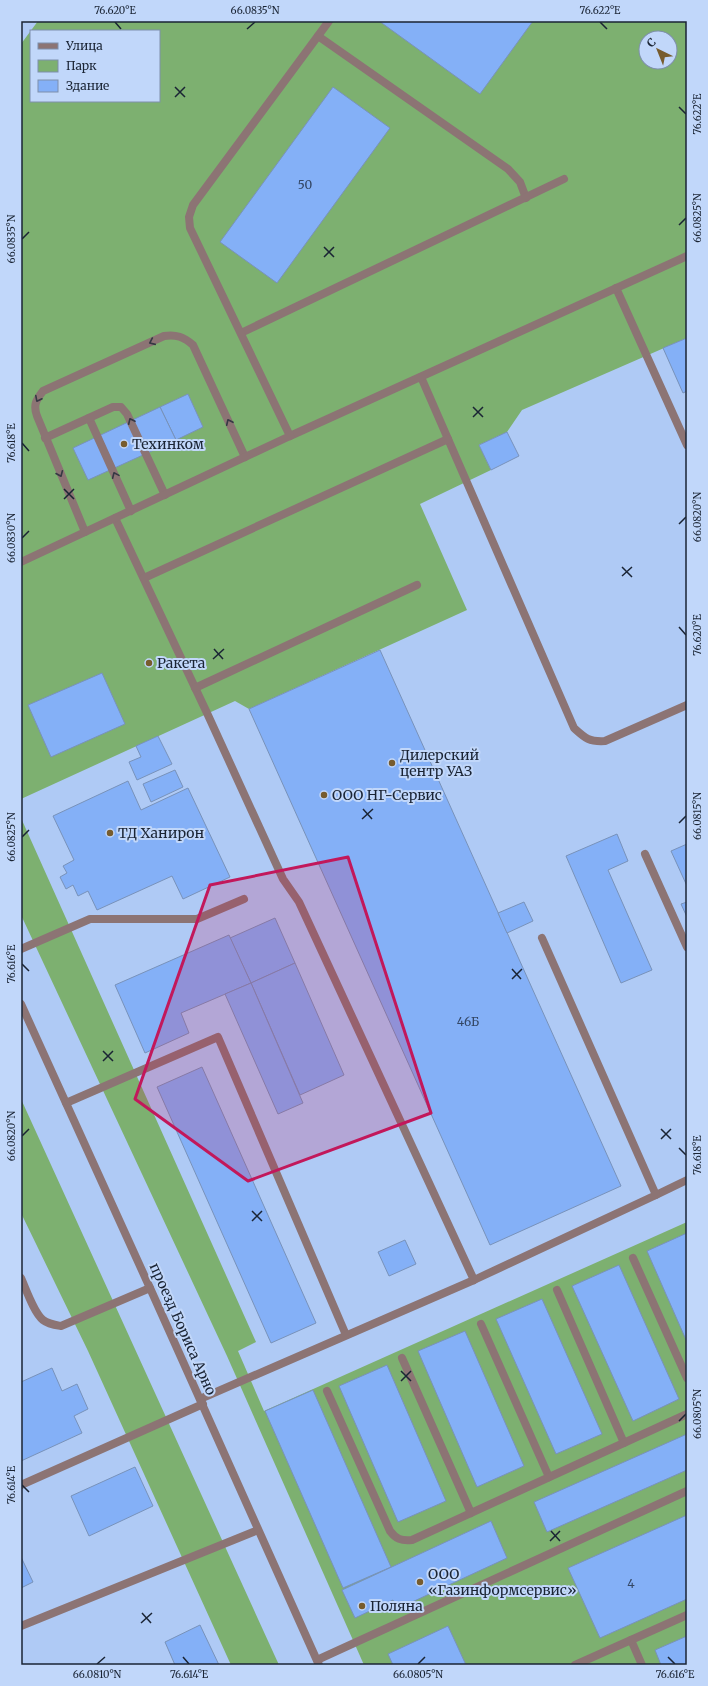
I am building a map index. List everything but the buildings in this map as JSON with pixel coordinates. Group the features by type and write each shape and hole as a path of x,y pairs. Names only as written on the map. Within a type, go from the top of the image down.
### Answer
{"street":[{"path":"290,436 190,228 189,217 193,205 329,21"},
{"path":"318,36 508,169 520,182 526,198"},
{"path":"241,333 564,179"},
{"path":"21,562 290,436 687,256"},
{"path":"616,288 687,445"},
{"path":"85,532 45,438 34,407 36,399 43,391 164,336 173,334 185,338 193,345 246,457"},
{"path":"421,377 574,728 584,738 594,742 605,741 687,705"},
{"path":"45,438 113,407 121,408 127,414 165,495"},
{"path":"89,418 131,511"},
{"path":"144,578 448,439"},
{"path":"115,518 283,879 299,902 474,1280"},
{"path":"195,688 417,585"},
{"path":"645,854 687,947"},
{"path":"21,950 90,919 197,919 244,899"},
{"path":"542,938 656,1195"},
{"name":"проезд Бориса Арно","path":"21,1004 318,1663"},
{"path":"66,1103 218,1037 346,1335"},
{"path":"21,1485 346,1335 474,1280 687,1180"},
{"path":"633,1258 687,1378"},
{"path":"21,1278 37,1312 43,1320 61,1326 150,1288"},
{"path":"557,1290 624,1443"},
{"path":"481,1324 549,1477"},
{"path":"402,1358 471,1513"},
{"path":"327,1391 390,1531 395,1538 403,1541 412,1540 687,1414"},
{"path":"318,1663 687,1491"},
{"path":"21,1626 258,1530"},
{"path":"575,1665 687,1615"},
{"path":"631,1640 642,1665"}],"highlighted area":[{"path":"348,857 431,1113 248,1181 135,1099 210,885"}],"green space":[{"path":"38,21 687,21 687,338 522,410 507,432 479,445 491,470 420,504 467,610 249,709 235,701 21,799 21,44 30,32 30,102 160,102 160,30 31,30"},
{"path":"21,818 256,1342 238,1351 264,1411 687,1222 687,1665 364,1665 227,1356 21,915"},
{"path":"21,1099 279,1665 231,1665 88,1351 21,1213"}],"place":[{"name":"Техинком","path":"124,444"},
{"name":"Ракета","path":"149,663"},
{"name":"Дилерский центр УАЗ","path":"392,763"},
{"name":"ООО НГ-Сервис","path":"324,795"},
{"name":"ТД Ханирон","path":"110,833"},
{"name":"ООО «Газинформсервис»","path":"420,1582"},
{"name":"Поляна","path":"362,1606"}]}
